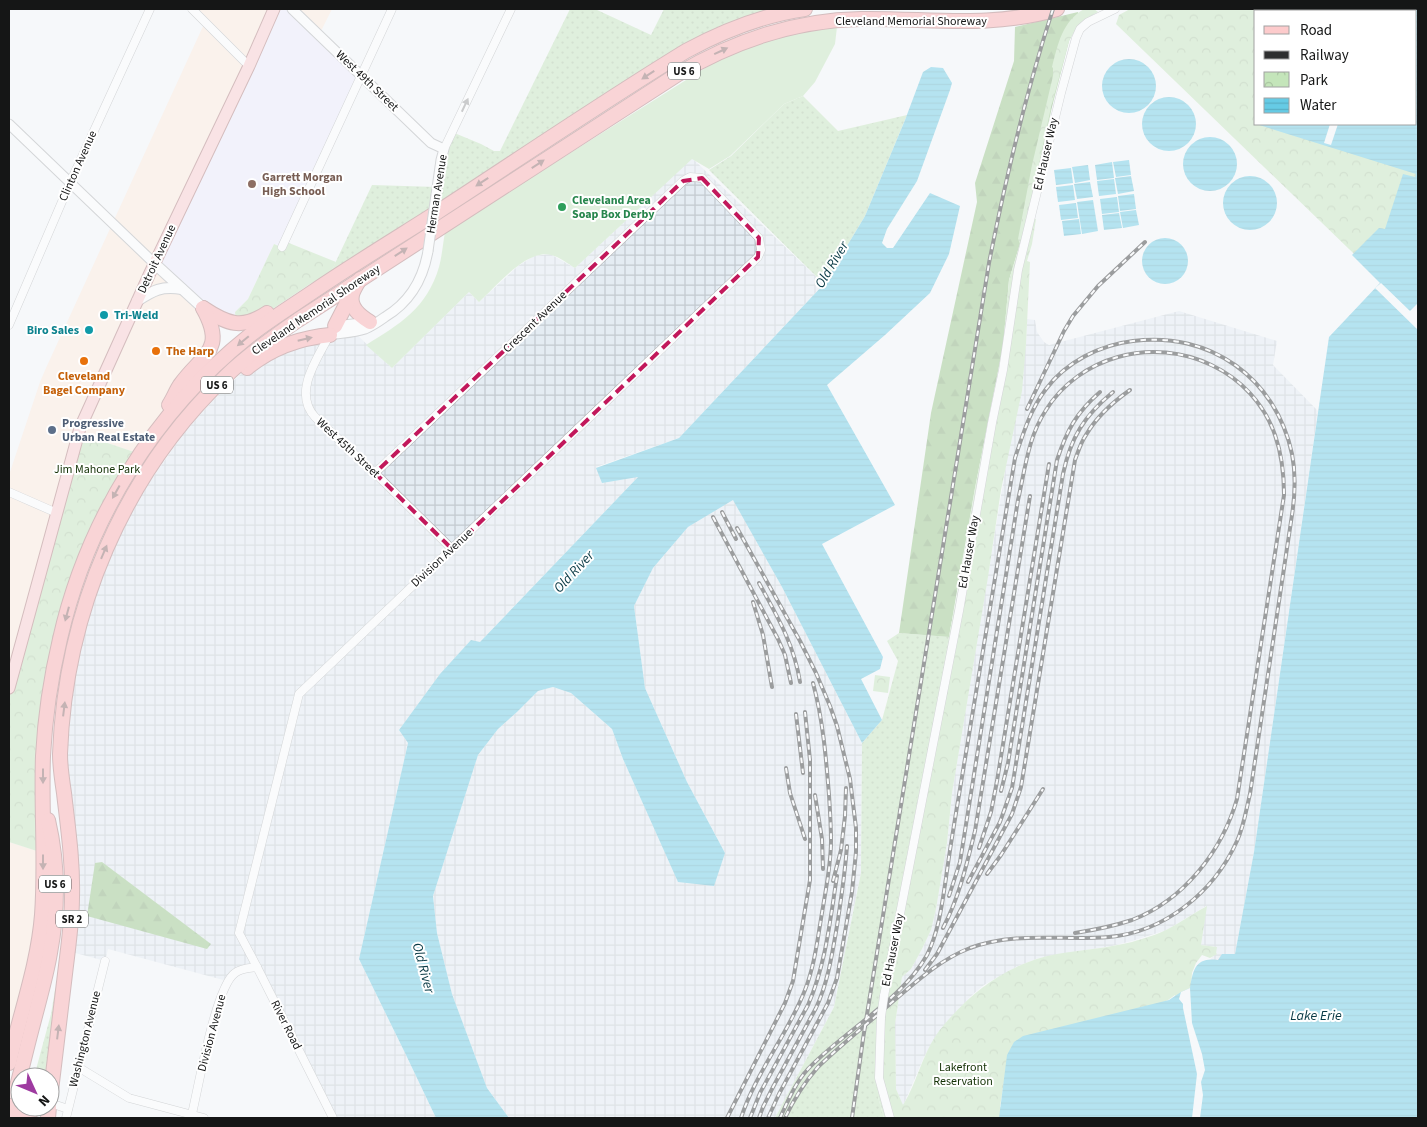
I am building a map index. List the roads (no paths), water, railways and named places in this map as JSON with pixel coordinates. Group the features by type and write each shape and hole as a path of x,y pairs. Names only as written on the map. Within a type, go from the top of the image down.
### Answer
{"highway":[{"name":"Cleveland Memorial Shoreway","path":"9,1063 41,927 44,746 50,689 60,638 70,600 88,551 104,516 124,479 152,437 211,368 272,319 370,254 686,51 745,24 805,9"},
{"name":"Cleveland Memorial Shoreway","path":"53,1067 72,906 71,860 60,758 66,696 76,638 92,583 114,530 138,485 182,422 218,384 271,338 360,279 678,74 741,43 783,29 834,20 988,21 1026,17 1057,9"},
{"path":"203,308 226,322 236,324 252,322 310,284 370,254"},
{"path":"114,530 181,437 206,407 233,380 257,360 279,348 332,331 360,279"},
{"path":"351,295 353,306 357,312 370,322"},
{"path":"152,437 180,385 204,359 211,348 212,327 203,308"},
{"name":"US 6","path":"31,1067 49,993 58,938 61,885 57,805 60,758"},
{"name":"US 6","path":"9,1116 46,972 53,929 55,884 53,840 43,796"}],"main road":[{"name":"Detroit Avenue","path":"9,688 80,428 274,9"},
{"path":"155,264 203,308"},
{"path":"138,302 159,288 182,289"}],"street":[{"name":"Clinton Avenue","path":"9,325 70,183 150,9"},
{"path":"192,9 249,66"},
{"name":"West 49th Street","path":"292,9 431,143 444,149"},
{"path":"282,247 392,9"},
{"name":"Herman Avenue","path":"332,331 364,329 372,326 402,305 416,287 425,268 444,149 511,9"},
{"name":"Ed Hauser Way","path":"890,1118 879,1078 881,1017 884,996 959,611 1003,370 1020,264 1060,93 1076,38 1080,29 1088,22 1115,9"},
{"path":"9,124 155,264"},
{"name":"Crescent Avenue","path":"375,473 683,181 690,177 698,177"},
{"name":"Division Avenue","path":"239,933 299,694 758,258 761,250 759,238 702,178 698,177"},
{"name":"Herman Avenue","path":"332,331 384,318"},
{"name":"West 45th Street","path":"332,331 308,380 306,393 311,412 452,549"},
{"path":"9,492 57,513"},
{"name":"River Road","path":"239,933 332,1118"},
{"name":"Washington Avenue","path":"66,1118 104,961"},
{"name":"Division Avenue","path":"191,1116 211,1029 227,981 235,973 246,968 257,967"},
{"path":"78,1067 129,1098 204,1118"},
{"path":"60,1107 68,1109"}],"water":[{"name":"Lake Erie","path":"1418,9 1418,1118 999,1118 1007,1055 1014,1042 1023,1036 1169,1000 1190,988 1194,970 1200,963 1205,960 1218,960 1222,954 1235,954 1254,852 1329,337 1380,283 1352,255 1379,228 1385,229 1403,174 1415,177 1416,174 1259,125 1417,125 1417,10 1290,10"},
{"path":"1129,59 1139,61 1148,67 1154,76 1156,86 1154,96 1148,105 1139,111 1129,113 1119,111 1110,105 1104,96 1102,86 1104,76 1110,67 1119,61"},
{"name":"Old River","path":"931,67 943,68 952,83 917,181 887,229 882,243 887,248 893,248 930,193 960,206 949,254 930,293 827,385 895,505 822,544 883,657 880,669 861,679 882,720 862,743 782,587 733,500 688,527 653,568 634,606 645,688 687,782 725,853 714,886 678,882 623,759 612,729 571,693 553,687 538,691 498,729 478,755 433,896 437,933 452,994 487,1088 509,1118 436,1118 359,959 408,743 399,730 440,674 471,640 480,642 638,477 602,483 596,468 679,438 824,284 865,216 923,72"},
{"path":"1169,97 1179,99 1188,105 1194,114 1196,124 1194,134 1188,143 1179,149 1169,151 1159,149 1150,143 1144,134 1142,124 1144,114 1150,105 1159,99"},
{"path":"1210,137 1220,139 1229,145 1235,154 1237,164 1235,174 1229,183 1220,189 1210,191 1200,189 1191,183 1185,174 1183,164 1185,154 1191,145 1200,139"},
{"path":"1129,160 1131,175 1116,177 1113,162"},
{"path":"1112,162 1114,178 1097,180 1095,165"},
{"path":"1088,165 1090,180 1075,183 1072,167"},
{"path":"1071,168 1073,183 1056,185 1054,170"},
{"path":"1131,176 1134,191 1118,194 1115,178"},
{"path":"1250,176 1260,178 1269,184 1275,193 1277,203 1275,213 1269,222 1260,228 1250,230 1240,228 1231,222 1225,213 1223,203 1225,193 1231,184 1240,178"},
{"path":"1114,179 1116,194 1099,196 1097,181"},
{"path":"1090,182 1093,197 1077,199 1074,184"},
{"path":"1073,185 1075,200 1058,202 1056,187"},
{"path":"1134,194 1136,209 1120,211 1118,196"},
{"path":"1117,197 1119,212 1102,214 1100,199"},
{"path":"1093,200 1098,231 1082,234 1077,202"},
{"path":"1076,203 1078,218 1061,220 1059,205"},
{"path":"1136,210 1139,225 1123,228 1120,212"},
{"path":"1119,213 1122,228 1104,230 1102,215"},
{"path":"1079,219 1081,234 1064,236 1062,221"},
{"path":"1161,238 1169,238 1178,242 1184,248 1188,261 1184,274 1178,280 1169,284 1161,284 1152,280 1146,274 1142,265 1142,257 1146,248 1152,242"}],"railway":[{"path":"852,1118 863,1039 989,263 1017,135 1053,9"},
{"path":"1027,409 1073,316 1098,286 1145,242"},
{"path":"780,1118 803,1074 822,1055 888,1001 916,971 931,946 941,907 1015,458 1028,422 1040,397 1063,371 1085,356 1108,346 1133,341 1161,340 1188,344 1213,352 1235,365 1255,382 1271,403 1284,427 1292,454 1295,484 1250,794 1241,830 1227,860 1215,877 1185,906 1168,918 1130,934 1091,938 1022,938 1005,940 970,948 948,959 918,980 818,1067 800,1091 785,1118"},
{"path":"949,896 960,862 1018,500 1035,431 1046,410 1060,392 1077,377 1097,365 1118,357 1142,353 1166,353 1190,357 1212,365 1232,377 1250,393 1265,413 1275,435 1283,472 1284,495 1237,799 1222,837 1211,855 1184,887 1151,911 1132,920 1104,928 1075,933"},
{"path":"925,970 937,954 1012,814 1021,787 1075,460 1090,428 1100,416 1130,390"},
{"path":"1001,791 1008,763 1057,460 1078,415 1100,392"},
{"path":"968,882 1000,822 1012,788 1066,461 1080,428 1094,410 1113,392"},
{"path":"979,848 991,812 997,781 1049,464"},
{"path":"943,928 958,893 975,831 1030,496"},
{"path":"722,512 736,539"},
{"path":"713,517 778,639 785,655 791,683"},
{"path":"737,528 800,641 830,706 850,779 856,828 852,892 837,978 828,1003 768,1118"},
{"path":"759,583 794,655 800,682"},
{"path":"753,602 763,635 772,687"},
{"path":"741,1118 747,1101 790,1022 805,990 815,955 826,890 831,851 830,806 824,739 813,683"},
{"path":"727,1118 785,1003 793,981 810,880 810,760 805,712"},
{"path":"796,714 803,773"},
{"path":"786,768 790,793 805,839"},
{"path":"833,881 841,850 846,788"},
{"path":"987,874 1043,789"},
{"path":"815,795 822,839 823,869"},
{"path":"759,1118 773,1087 816,1008 824,988 837,926 847,846"},
{"path":"750,1118 760,1093 808,1005 814,989 827,942 837,876"}],"place":[{"name":"Garrett Morgan High School","path":"252,184"},
{"name":"Cleveland Area Soap Box Derby","path":"562,207"},
{"name":"Tri-Weld","path":"104,315"},
{"name":"Biro Sales","path":"89,330"},
{"name":"The Harp","path":"156,351"},
{"name":"Cleveland Bagel Company","path":"84,361"},
{"name":"Progressive Urban Real Estate","path":"52,430"}],"park label":[{"name":"Jim Mahone Park","path":"97,469"},
{"name":"Lakefront Reservation","path":"963,1074"}]}
